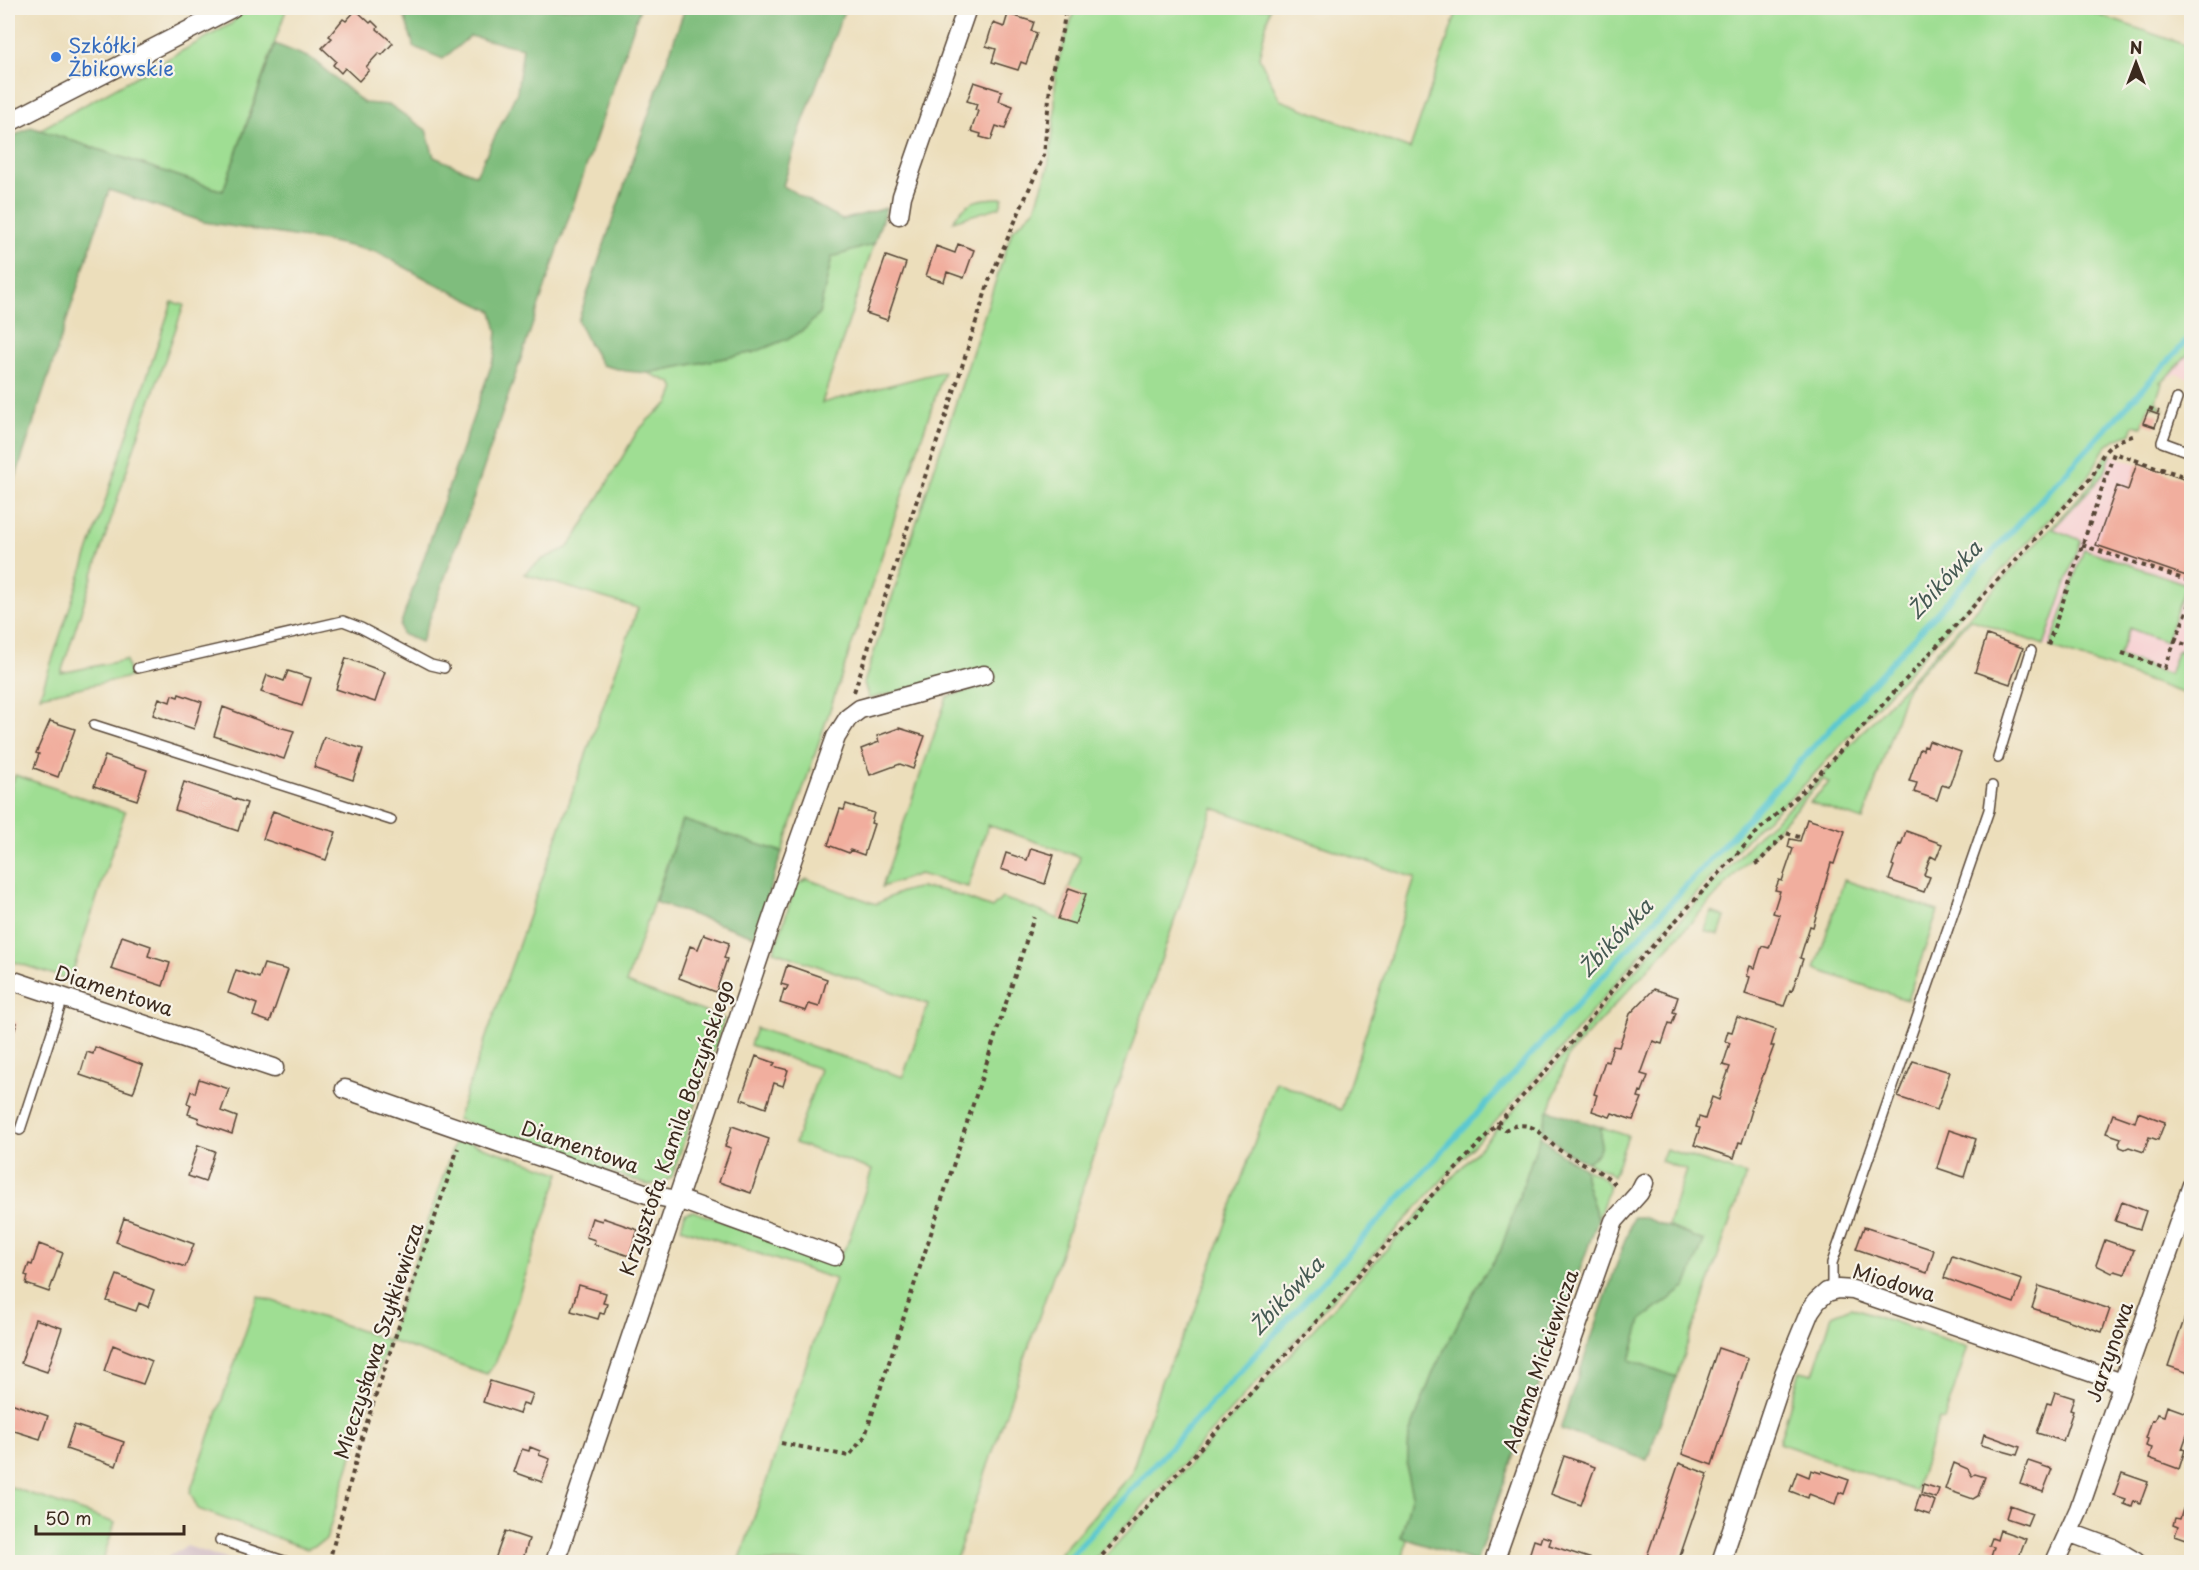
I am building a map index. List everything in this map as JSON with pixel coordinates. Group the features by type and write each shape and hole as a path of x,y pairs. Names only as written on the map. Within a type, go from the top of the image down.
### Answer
{"street":[{"path":"8,123 232,8"},
{"path":"899,215 902,196 967,8"},
{"path":"853,713 868,706 984,675"},
{"name":"Krzysztofa Kamila Baczyńskiego","path":"555,1563 784,880 832,748 843,724 853,713"},
{"name":"Diamentowa","path":"8,979 274,1068"},
{"name":"Diamentowa","path":"345,1089 646,1194 687,1202 834,1256"},
{"name":"Adama Mickiewicza","path":"1494,1563 1614,1221 1616,1216 1639,1193 1644,1182"},
{"name":"Jarzynowa","path":"2055,1563 2079,1509 2192,1185"},
{"name":"Miodowa","path":"1721,1563 1784,1374 1807,1317 1817,1300 1832,1291 1852,1290 2122,1383"},
{"path":"2068,1532 2114,1550 2136,1563"}],"lane":[{"path":"2177,399 2162,442 2192,453"},
{"path":"138,668 343,621 431,665 444,668"},
{"path":"1998,758 2031,651"},
{"path":"94,725 391,820"},
{"path":"1832,1291 1832,1263 1989,810 1992,786"},
{"path":"20,1130 63,998"},
{"path":"220,1540 286,1563"}],"path":[{"path":"853,713 852,699 989,281 1044,155 1051,75 1066,8"},
{"path":"1096,1563 1573,1041 1622,979 1760,830 1808,786 2090,479 2110,445 2136,435"},
{"path":"2048,645 2114,453 2192,479"},
{"path":"2082,545 2192,582"},
{"path":"2122,653 2165,668 2192,599"},
{"path":"2175,641 2192,647"},
{"path":"1755,864 1786,833 1799,837"},
{"path":"781,1443 849,1456 865,1436 1034,918"},
{"path":"1496,1126 1505,1130 1513,1125 1527,1125 1534,1128 1564,1153 1615,1184"},
{"name":"Mieczysława Szyłkiewicza","path":"329,1563 363,1434 464,1130"}],"shaded area":[{"path":"2191,351 2191,379 2177,374 2166,379"},
{"path":"2111,455 2191,482 2191,696 1970,619 2104,474"},
{"path":"187,1546 236,1562 166,1562 169,1555"}],"green space":[{"path":"257,8 286,10 223,191 39,130 231,24 239,15"},
{"path":"402,8 640,8 465,523 421,642 402,634 400,626 495,355 497,331 492,311 377,252 331,242 204,222 109,190 8,501 8,139 31,127 223,191 275,44 312,59 364,103 390,105 426,130 434,157 476,175 517,92 523,48 470,36 443,59 414,47"},
{"path":"685,8 845,8 800,130 783,186 842,220 886,208 874,244 832,257 819,314 806,328 792,337 755,352 648,373 626,371 602,365 578,321"},
{"path":"1075,8 1270,8 1259,57 1280,100 1410,149 1458,8 2079,8 2191,47 2191,351 2166,379 2160,382 2162,383 2156,401 2164,409 2149,405 2142,427 2134,425 2131,433 2106,446 2087,478 1805,784 1758,827 1628,968 1552,1060 1092,1562 1052,1562 1131,1474 1162,1379 1191,1322 1276,1081 1341,1110 1415,878 1213,808 955,1562 739,1562 835,1279 681,1228 685,1213 693,1211 805,1251 819,1261 834,1263 847,1245 872,1170 795,1143 820,1069 750,1045 756,1028 903,1077 928,1004 774,951 796,885 807,879 876,904 908,890 929,888 948,892 992,908 1002,898 1058,919 1080,857 988,825 968,887 919,874 882,887 947,697 987,685 984,669 869,699 864,683 1012,231 1035,209 1048,168 1055,116 1055,71"},
{"path":"1003,198 1000,207 953,221 968,204 980,200"},
{"path":"874,244 822,403 944,371 782,852 682,820 626,983 724,1019 672,1177 662,1183 648,1185 457,1119 638,608 524,574 543,559 567,548 577,535 637,432 669,403 675,388 672,383 648,373 755,352 819,314 832,257"},
{"path":"172,302 184,305 134,448 61,673 126,660 130,677 40,696"},
{"path":"2107,454 2111,455 2104,474 2053,529 2081,540 2044,645 1970,619 1907,687 1863,820 1810,802 1829,783 1823,779 1568,1056 1500,1252 1479,1282 1434,1370 1409,1435 1407,1474 1412,1494 1401,1537 1407,1539 1402,1562 1100,1562 1570,1049 1612,995 1762,831 1808,791 2092,483"},
{"path":"2084,549 2186,584 2166,642 2129,628 2119,656 2169,674 2178,650 2191,655 2191,696 2050,647"},
{"path":"15,775 125,812 70,980 8,960 8,798"},
{"path":"682,820 782,852 754,936 655,902"},
{"path":"1844,880 1938,911 1907,1000 1815,969"},
{"path":"1711,912 1725,917 1719,935 1705,931"},
{"path":"1548,1110 1601,1127 1601,1144 1596,1155 1586,1162 1570,1154 1542,1131"},
{"path":"1601,1127 1628,1136 1613,1177 1607,1171 1586,1162 1596,1155 1600,1148"},
{"path":"1540,1136 1561,1154 1584,1168 1586,1183 1598,1219 1476,1562 1401,1537 1412,1494 1407,1474 1409,1435 1434,1370 1479,1282 1500,1252"},
{"path":"456,1138 560,1173 496,1362 487,1374 388,1340"},
{"path":"1666,1149 1746,1175 1676,1377 1630,1360 1641,1320 1686,1287 1703,1241 1668,1226 1686,1170 1661,1161"},
{"path":"1584,1168 1599,1175 1610,1185 1598,1219 1586,1183"},
{"path":"1633,1217 1642,1217 1704,1241 1686,1287 1641,1320 1630,1360 1676,1377 1647,1460 1560,1429"},
{"path":"258,1296 388,1340 326,1540 307,1549 198,1509 190,1492"},
{"path":"1851,1307 1968,1347 1944,1420 1939,1419 1915,1491 1779,1443 1800,1371 1813,1374 1832,1315"},
{"path":"8,1486 115,1523 102,1562 8,1562"}],"building":[{"path":"356,10 370,23 372,21 378,27 377,29 393,43 382,55 379,53 366,67 369,70 359,81 345,68 341,73 333,65 336,61 322,48 332,38 329,36 343,19 346,21"},
{"path":"1008,14 1034,22 1031,31 1037,33 1026,64 1021,62 1018,70 992,62 996,49 986,46 993,23 1004,27"},
{"path":"974,82 1002,91 999,101 1013,106 1005,129 996,126 991,140 971,131 978,111 975,110 977,104 967,101"},
{"path":"958,244 974,250 964,278 947,272 944,282 926,276 936,246 955,253"},
{"path":"886,256 906,263 887,320 866,313"},
{"path":"2148,411 2159,415 2155,427 2143,423"},
{"path":"2137,463 2192,482 2192,578 2096,545 2117,486 2128,490"},
{"path":"1987,635 2023,648 2010,684 1975,672"},
{"path":"346,658 385,672 375,702 336,689"},
{"path":"288,671 311,678 302,706 261,692 267,675 284,681"},
{"path":"179,694 202,702 194,729 153,715 159,698 170,702 172,695 178,697"},
{"path":"223,707 294,731 284,759 214,736"},
{"path":"50,721 75,729 58,777 34,768 39,754 36,753"},
{"path":"899,728 925,736 913,769 900,764 870,775 861,749 879,742 877,736"},
{"path":"324,737 363,749 353,780 314,767"},
{"path":"1929,741 1961,752 1949,787 1942,785 1937,800 1914,792 1917,783 1909,781 1920,749 1927,747"},
{"path":"105,756 147,770 137,800 94,786"},
{"path":"184,782 247,803 238,831 175,810"},
{"path":"846,804 874,813 871,823 874,824 864,855 850,850 849,853 828,845 840,809 844,810"},
{"path":"273,811 336,832 326,860 263,839"},
{"path":"1807,819 1845,831 1834,864 1831,863 1813,927 1810,926 1800,958 1803,959 1784,1006 1745,994 1750,977 1747,976 1750,966 1755,968 1762,946 1769,948 1780,915 1773,913 1780,891 1775,890 1779,880 1782,881 1793,849 1788,847 1790,839 1800,841"},
{"path":"1906,831 1942,844 1936,859 1931,856 1927,866 1924,875 1930,877 1924,892 1889,880 1899,844 1901,845"},
{"path":"1031,848 1054,855 1045,884 1001,869 1006,853 1027,860"},
{"path":"1069,888 1086,894 1075,924 1058,919"},
{"path":"704,934 729,943 724,958 727,959 716,992 679,978 690,946 698,949"},
{"path":"122,936 151,946 148,956 170,963 163,986 111,969"},
{"path":"264,964 288,970 270,1022 253,1016 257,1004 228,993 236,970 259,978"},
{"path":"787,965 827,979 819,1007 809,1004 806,1011 780,1003 784,989 786,990 788,986 781,984"},
{"path":"1654,989 1678,997 1673,1012 1676,1013 1672,1024 1669,1023 1662,1044 1653,1041 1641,1074 1648,1076 1642,1092 1640,1091 1638,1097 1642,1098 1633,1120 1612,1113 1610,1117 1592,1111 1597,1095 1594,1094 1605,1061 1608,1062 1613,1046 1619,1047 1630,1014"},
{"path":"1737,1017 1776,1030 1771,1046 1774,1046 1750,1110 1752,1110 1742,1143 1739,1142 1734,1158 1694,1145 1700,1128 1696,1127 1699,1117 1705,1119 1712,1097 1719,1100 1730,1067 1723,1065 1730,1043 1725,1041 1728,1031 1732,1032"},
{"path":"8,1020 17,1023 8,1050"},
{"path":"95,1047 143,1065 133,1093 80,1075 87,1052 93,1054"},
{"path":"756,1056 775,1063 773,1066 788,1070 783,1086 774,1083 766,1108 741,1099"},
{"path":"1913,1061 1950,1072 1937,1110 1898,1097"},
{"path":"199,1079 229,1089 221,1111 237,1117 232,1134 198,1122 199,1118 188,1114 191,1105 187,1103 191,1091 195,1093"},
{"path":"2138,1112 2165,1122 2158,1140 2149,1137 2144,1152 2129,1147 2125,1149 2120,1147 2121,1138 2106,1133 2113,1114 2135,1122"},
{"path":"732,1126 769,1139 751,1193 719,1182 731,1148 725,1146"},
{"path":"1949,1130 1976,1139 1964,1177 1937,1168"},
{"path":"198,1145 215,1151 205,1182 188,1176"},
{"path":"2122,1202 2146,1211 2140,1229 2115,1221"},
{"path":"124,1218 194,1244 185,1267 116,1242"},
{"path":"592,1218 602,1221 603,1218 638,1230 629,1256 594,1244 595,1240 586,1237"},
{"path":"1864,1227 1934,1250 1927,1273 1856,1249"},
{"path":"2105,1240 2134,1250 2125,1274 2115,1271 2112,1273 2096,1265"},
{"path":"39,1244 63,1253 49,1292 26,1284 28,1276 25,1275 29,1264 32,1265"},
{"path":"1952,1256 2022,1280 2014,1303 1944,1278"},
{"path":"117,1275 154,1290 148,1307 139,1303 136,1311 107,1301"},
{"path":"579,1285 606,1293 603,1303 607,1304 604,1314 600,1313 598,1319 571,1311"},
{"path":"2039,1286 2110,1309 2102,1332 2032,1308"},
{"path":"2192,1297 2192,1374 2168,1366"},
{"path":"35,1319 62,1328 47,1372 21,1363"},
{"path":"113,1345 152,1361 143,1384 104,1371"},
{"path":"1718,1348 1748,1358 1712,1465 1682,1454"},
{"path":"490,1381 533,1394 529,1405 523,1403 519,1414 483,1402"},
{"path":"2055,1392 2074,1398 2070,1410 2073,1411 2063,1441 2037,1433 2047,1403 2051,1404"},
{"path":"8,1402 48,1416 40,1439 8,1429"},
{"path":"2167,1406 2192,1415 2192,1433 2191,1436 2187,1435 2179,1469 2149,1458 2152,1448 2146,1446 2152,1420 2154,1421 2157,1414 2164,1416"},
{"path":"74,1425 124,1442 116,1466 66,1449"},
{"path":"1984,1434 2020,1447 2017,1455 1981,1445"},
{"path":"530,1447 540,1451 539,1455 550,1459 542,1482 514,1472 522,1449 529,1451"},
{"path":"1564,1456 1595,1467 1581,1505 1551,1494"},
{"path":"2028,1461 2052,1469 2043,1492 2020,1484"},
{"path":"1679,1463 1708,1474 1678,1562 1645,1562"},
{"path":"1954,1463 1968,1469 1972,1476 1975,1474 1985,1477 1978,1496 1973,1499 1945,1489"},
{"path":"1811,1470 1821,1473 1822,1471 1849,1480 1844,1494 1839,1492 1835,1504 1809,1494 1808,1498 1790,1491 1797,1472 1809,1477"},
{"path":"2122,1473 2148,1482 2140,1504 2134,1501 2132,1507 2124,1504 2126,1499 2114,1495"},
{"path":"1923,1484 1939,1489 1936,1498 1921,1493"},
{"path":"1920,1495 1935,1501 1930,1515 1915,1510"},
{"path":"2010,1505 2032,1513 2027,1525 2006,1518"},
{"path":"2183,1509 2192,1511 2192,1541 2175,1535 2178,1527 2173,1525 2175,1518 2180,1519"},
{"path":"2000,1530 2026,1539 2017,1562 2005,1562 1991,1557 1994,1547 1989,1546 1992,1538 1997,1540"},
{"path":"505,1531 529,1539 522,1562 494,1562"},
{"path":"1542,1536 1551,1539 1549,1545 1601,1562 1527,1562 1534,1540 1540,1542"}],"waterway":[{"name":"Żbikówka","path":"1065,1562 2192,335"}],"place":[{"name":"Szkółki Żbikowskie","path":"56,57"}]}
